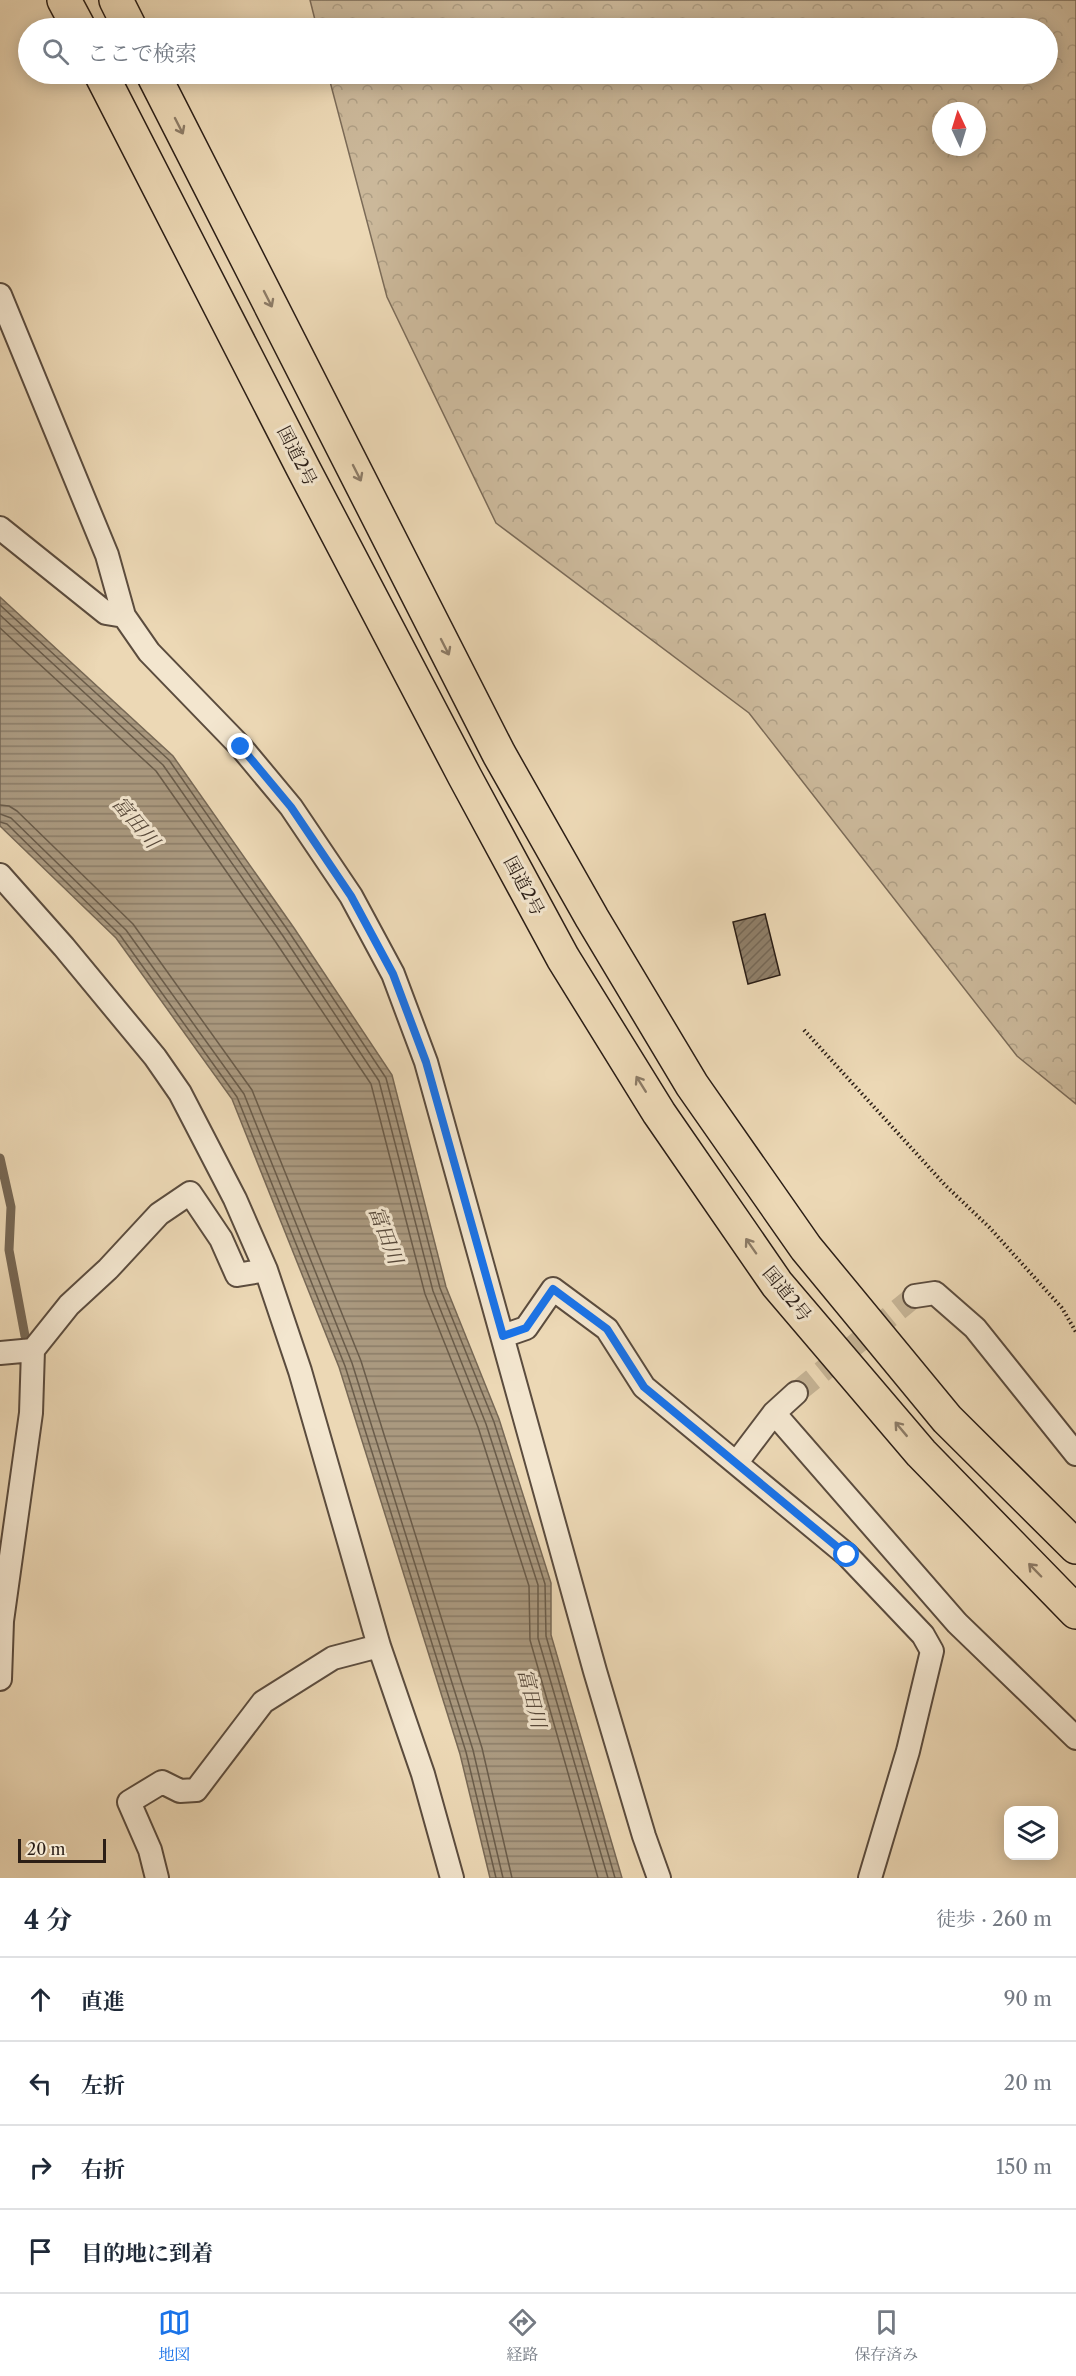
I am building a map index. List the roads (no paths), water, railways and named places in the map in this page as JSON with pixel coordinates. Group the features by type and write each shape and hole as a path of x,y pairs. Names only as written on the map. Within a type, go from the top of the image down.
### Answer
{"highway":[{"path":"64,0 74,18"},
{"path":"116,0 125,18"},
{"name":"国道2号","path":"106,84 297,458 562,958 659,1113 777,1284 921,1453 1076,1612"},
{"path":"158,84 499,754 592,918 692,1085 806,1248 932,1401 955,1427 1076,1547"}],"street":[{"path":"0,295 107,555 124,616 149,652 241,747 291,807 351,896 393,974 426,1062 595,1671 644,1836 659,1878"},
{"path":"0,528 106,614 124,616"},
{"path":"0,874 64,947 180,1092 235,1199 266,1270 300,1371 379,1646 423,1774 452,1878"},
{"path":"0,1679 2,1621 31,1413 33,1350 69,1305 108,1269 159,1214 190,1192 221,1239 237,1275 266,1270"},
{"path":"503,1336 526,1328 553,1289 607,1329 644,1387 847,1555 923,1635 932,1652 908,1751 870,1878"},
{"path":"915,1296 935,1293 975,1328 1076,1454"},
{"path":"0,1353 33,1350"},
{"path":"737,1462 774,1413 796,1393"},
{"path":"774,1413 957,1623 1076,1738"},
{"path":"157,1878 150,1850 129,1802 162,1782 180,1791 196,1790 264,1702 333,1658 379,1646"}],"water":[{"name":"富田川","path":"0,597 173,756 294,928 392,1075 446,1287 499,1419 551,1583 551,1635 622,1878 490,1878 460,1754 339,1367 232,1099 116,938 0,826"}],"waterway":[{"path":"0,1158 11,1207 9,1250 25,1336"}],"tunnel":[{"path":"796,1393 915,1296"}]}
